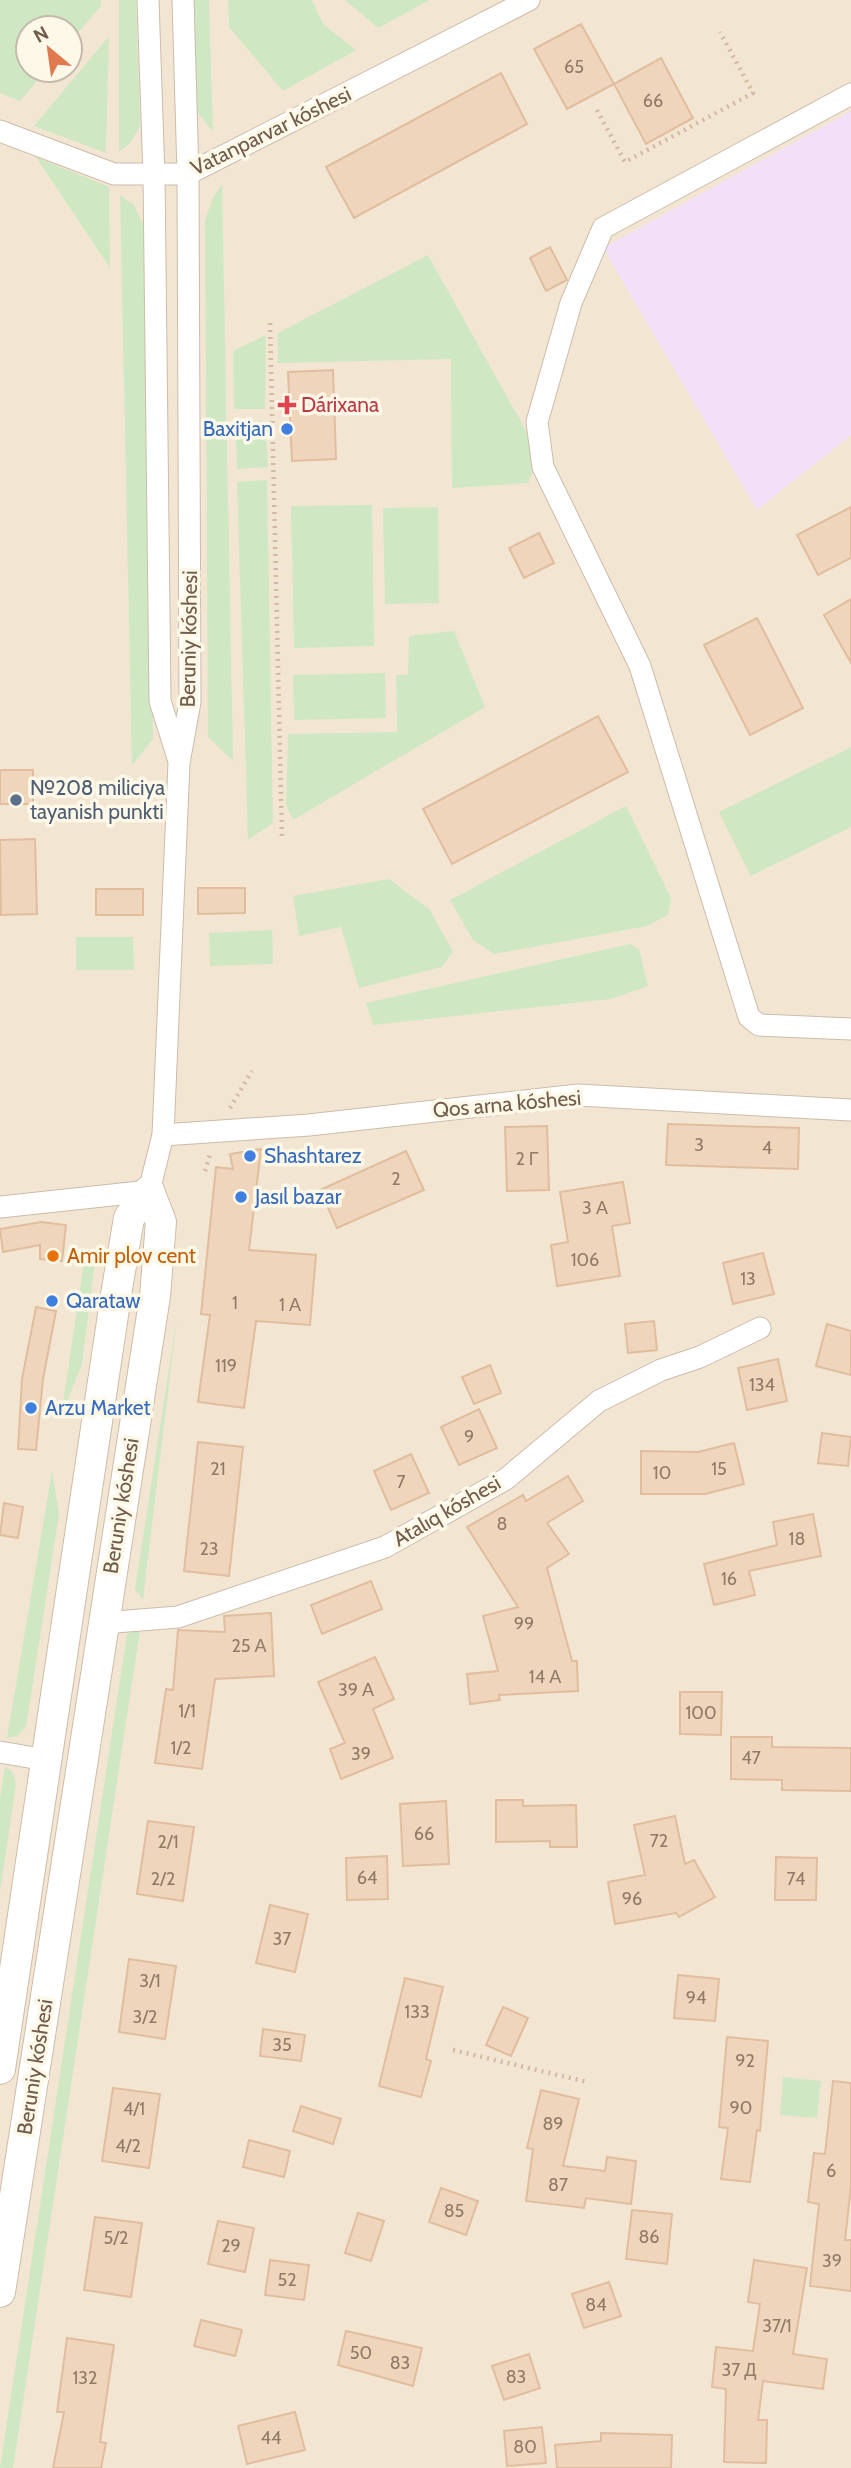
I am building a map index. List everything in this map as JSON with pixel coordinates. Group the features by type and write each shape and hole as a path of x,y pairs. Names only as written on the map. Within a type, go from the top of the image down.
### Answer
{"street":[{"name":"Beruniy kóshesi","path":"148,0 154,176 160,701 179,763"},
{"name":"Beruniy kóshesi","path":"179,763 190,702 188,174 183,0"},
{"name":"Vatanparvar kóshesi","path":"0,131 114,174 188,174 529,0"},
{"path":"851,94 603,228 572,303 537,422 542,467 640,666 742,1004 749,1017 759,1025 851,1030"},
{"path":"0,1207 149,1191 163,1135 179,763"},
{"name":"Qos arna kóshesi","path":"163,1135 309,1125 578,1096 851,1110"},
{"name":"Beruniy kóshesi","path":"0,2292 155,1296 161,1222 149,1191"},
{"name":"Beruniy kóshesi","path":"0,2069 129,1217 149,1191"},
{"name":"Atalıq kóshesi","path":"103,1623 178,1617 385,1546 506,1479 598,1401 661,1370 700,1357 760,1328"},
{"path":"0,1752 46,1760"}],"path":[{"path":"597,110 625,162 753,93 720,32"},
{"path":"270,323 282,838"},
{"path":"453,2050 587,2082"}],"shaded area":[{"path":"0,0 851,0 851,2468 0,2468"},
{"path":"851,111 851,435 757,510 603,248"}],"green space":[{"path":"0,0 101,0 101,6 84,26 84,14 14,14 14,84 34,84 20,101 0,93"},
{"path":"119,0 136,0 140,126 130,143 119,152"},
{"path":"194,0 209,0 213,132 197,112"},
{"path":"228,0 312,0 323,24 356,50 283,91 229,27"},
{"path":"345,0 430,0 378,28"},
{"path":"109,36 106,153 34,126 69,84 84,84 84,66"},
{"path":"36,157 109,187 110,268"},
{"path":"222,184 233,761 208,737 205,220 213,198"},
{"path":"120,195 134,205 146,230 153,739 132,765"},
{"path":"428,255 540,456 528,483 452,488 451,359 278,363 278,333"},
{"path":"266,335 265,409 234,409 233,351"},
{"path":"265,421 268,467 237,469 235,422"},
{"path":"267,480 273,823 248,840 237,482"},
{"path":"372,505 374,646 294,648 291,506"},
{"path":"438,507 439,603 385,604 383,508"},
{"path":"454,631 485,707 293,820 286,805 288,734 397,732 396,675 408,675 409,636"},
{"path":"385,673 386,718 294,720 293,675"},
{"path":"851,747 851,827 751,876 719,812"},
{"path":"626,806 671,898 668,915 647,926 494,954 473,940 450,900"},
{"path":"389,879 429,909 453,951 442,967 359,988 341,927 299,936 293,896"},
{"path":"272,930 273,964 210,966 209,933"},
{"path":"76,937 133,937 134,970 76,970"},
{"path":"630,944 639,949 648,986 611,999 373,1025 366,1003"},
{"path":"86,1249 96,1253 82,1364 61,1416"},
{"path":"177,1317 143,1600 135,1589"},
{"path":"52,1471 59,1514 26,1727 17,1736 7,1738"},
{"path":"140,1630 13,2468 0,2468 127,1634"},
{"path":"5,1767 12,1771 16,1784 0,1892 0,1798"},
{"path":"783,2077 821,2081 817,2118 780,2115"}],"building":[{"path":"581,24 614,84 567,109 534,49"},
{"path":"661,58 693,118 646,144 614,84"},
{"path":"501,73 527,124 354,218 326,167"},
{"path":"550,247 567,280 546,291 530,258"},
{"path":"333,370 336,459 292,461 288,372"},
{"path":"851,507 851,558 818,575 797,535"},
{"path":"539,533 554,563 524,578 509,548"},
{"path":"851,599 851,663 824,615"},
{"path":"757,618 803,708 750,735 704,645"},
{"path":"598,716 628,772 452,864 423,809"},
{"path":"0,770 33,770 33,804 0,804"},
{"path":"35,839 37,914 1,915 0,840"},
{"path":"198,888 245,888 245,913 198,914"},
{"path":"96,889 143,889 143,915 96,915"},
{"path":"668,1124 799,1128 798,1169 666,1165"},
{"path":"547,1126 549,1190 507,1191 505,1127"},
{"path":"261,1149 249,1250 316,1255 310,1325 256,1321 244,1408 198,1402 210,1315 201,1314 216,1167 233,1169 230,1154"},
{"path":"406,1151 424,1190 337,1228 320,1190"},
{"path":"623,1182 630,1223 612,1226 620,1276 557,1286 551,1245 568,1242 560,1192"},
{"path":"41,1222 66,1225 62,1261 40,1259 40,1245 3,1252 0,1229"},
{"path":"763,1253 774,1294 733,1304 723,1263"},
{"path":"36,1307 56,1311 43,1379 36,1450 18,1449 22,1379"},
{"path":"654,1321 657,1350 628,1353 625,1324"},
{"path":"827,1324 851,1331 851,1375 816,1366"},
{"path":"778,1359 787,1401 747,1410 738,1368"},
{"path":"490,1365 501,1393 474,1404 462,1377"},
{"path":"479,1409 497,1448 459,1465 441,1427"},
{"path":"822,1433 851,1437 848,1466 818,1463"},
{"path":"198,1442 243,1447 229,1576 184,1571"},
{"path":"734,1443 744,1484 705,1494 641,1494 641,1451 698,1452"},
{"path":"411,1454 429,1493 391,1510 374,1471"},
{"path":"568,1476 583,1501 547,1523 569,1554 547,1568 572,1661 577,1661 578,1691 499,1695 500,1700 470,1704 467,1674 498,1671 483,1616 518,1607 467,1527 523,1495 526,1501"},
{"path":"4,1503 23,1507 18,1538 0,1535"},
{"path":"813,1514 821,1556 749,1571 755,1595 714,1605 704,1564 777,1545 773,1522"},
{"path":"371,1581 382,1609 322,1634 311,1605"},
{"path":"271,1613 274,1676 215,1679 202,1769 155,1763 166,1689 173,1690 178,1630 225,1632 224,1616"},
{"path":"375,1657 394,1699 373,1709 393,1758 341,1779 330,1749 345,1743 318,1682"},
{"path":"680,1692 722,1692 721,1735 680,1734"},
{"path":"731,1737 772,1737 772,1747 851,1748 851,1791 782,1790 782,1780 731,1779"},
{"path":"496,1800 523,1800 523,1806 576,1805 577,1847 550,1847 550,1841 496,1842"},
{"path":"446,1801 449,1864 403,1866 400,1804"},
{"path":"675,1816 685,1864 694,1860 715,1897 679,1917 676,1913 615,1924 608,1882 645,1875 634,1825"},
{"path":"148,1821 194,1827 183,1901 137,1894"},
{"path":"387,1856 388,1899 347,1900 346,1858"},
{"path":"776,1857 817,1858 816,1900 775,1900"},
{"path":"270,1905 308,1914 295,1972 256,1963"},
{"path":"129,1959 176,1966 165,2039 119,2032"},
{"path":"678,1975 719,1979 715,2021 674,2018"},
{"path":"405,1978 443,1987 426,2059 431,2061 421,2097 379,2086"},
{"path":"503,2007 528,2018 511,2056 486,2045"},
{"path":"263,2029 305,2035 301,2061 260,2056"},
{"path":"727,2037 768,2041 760,2131 757,2130 750,2182 721,2179 728,2128 719,2127"},
{"path":"833,2081 851,2083 851,2185 845,2240 851,2240 851,2291 810,2286 819,2204 808,2202 814,2153 825,2154"},
{"path":"113,2088 160,2094 149,2168 102,2161"},
{"path":"541,2090 579,2099 563,2166 605,2171 607,2157 636,2161 631,2204 586,2198 584,2208 526,2201 533,2149 527,2148"},
{"path":"301,2106 341,2119 333,2144 293,2131"},
{"path":"249,2140 290,2151 284,2177 243,2167"},
{"path":"441,2188 478,2201 466,2235 429,2222"},
{"path":"632,2210 672,2214 667,2264 626,2259"},
{"path":"358,2213 384,2221 371,2261 345,2253"},
{"path":"95,2217 142,2223 131,2297 84,2290"},
{"path":"218,2221 254,2228 245,2272 208,2264"},
{"path":"270,2260 309,2265 304,2300 265,2295"},
{"path":"754,2260 807,2268 793,2354 827,2359 823,2389 763,2381 758,2420 767,2420 766,2463 724,2462 726,2389 712,2387 716,2347 753,2351 760,2304 748,2302"},
{"path":"609,2282 621,2316 584,2328 572,2294"},
{"path":"201,2320 242,2330 235,2356 194,2346"},
{"path":"346,2331 422,2348 413,2386 338,2365"},
{"path":"67,2338 114,2345 100,2442 106,2443 101,2468 53,2468 64,2412 57,2412"},
{"path":"529,2354 540,2388 504,2400 492,2366"},
{"path":"295,2412 305,2450 247,2464 238,2426"},
{"path":"542,2427 546,2463 507,2466 504,2431"},
{"path":"601,2433 672,2435 671,2468 557,2468 555,2445 601,2441"}],"place":[{"name":"Dárixana","path":"287,405"},
{"name":"Baxitjan","path":"287,429"},
{"name":"№208 miliciya tayanish punkti","path":"16,800"},
{"name":"Shashtarez","path":"250,1156"},
{"name":"Jasıl bazar","path":"241,1197"},
{"name":"Amir plov cent","path":"53,1256"},
{"name":"Qarataw","path":"52,1301"},
{"name":"Arzu Market","path":"31,1408"}]}
